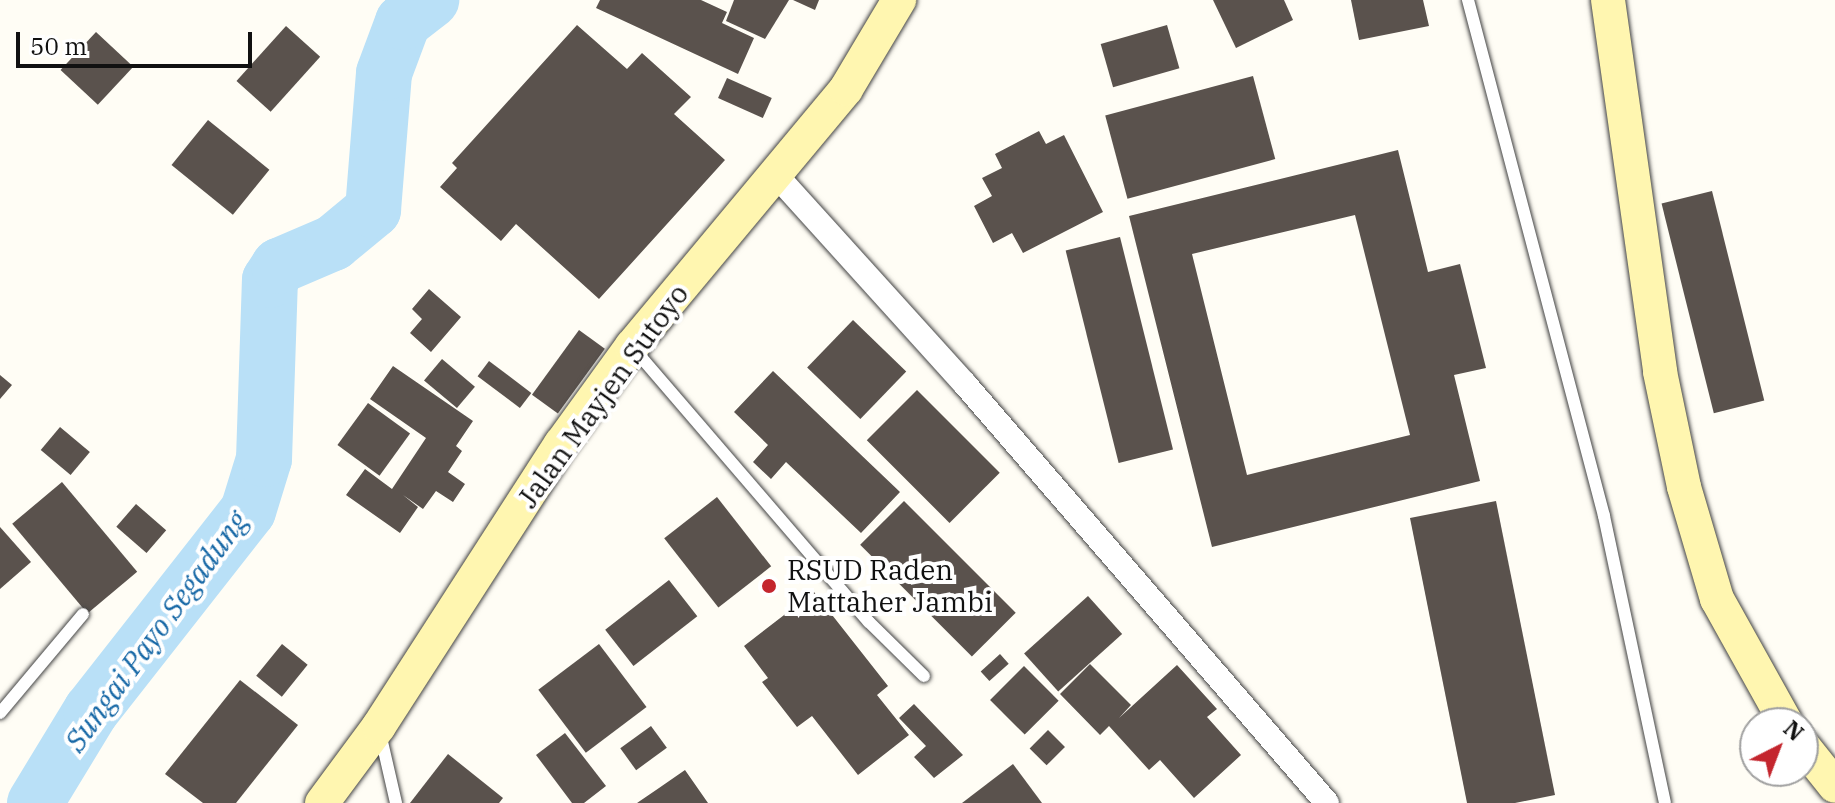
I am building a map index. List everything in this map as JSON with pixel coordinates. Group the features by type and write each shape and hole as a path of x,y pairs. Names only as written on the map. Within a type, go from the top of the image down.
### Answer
{"street":[{"name":"Jalan Mayjen Sutoyo","path":"322,803 379,726 561,444 632,346 846,89 899,0"},
{"path":"1608,0 1660,372 1684,487 1717,599 1777,707"},
{"path":"776,175 964,383 1318,800"},
{"path":"1819,766 1835,786"}],"lane":[{"path":"1468,0 1604,516 1665,803"},
{"path":"632,346 869,622 924,676"},
{"path":"0,713 83,614"},
{"path":"379,726 396,803"}],"building":[{"path":"600,0 701,0 727,12 722,23 754,38 738,74 596,8"},
{"path":"734,0 789,0 765,39 726,21"},
{"path":"793,0 819,0 815,10"},
{"path":"1213,0 1284,0 1293,20 1236,48"},
{"path":"1351,0 1423,0 1429,26 1359,40"},
{"path":"577,25 627,69 642,53 691,97 674,114 725,160 599,299 516,224 501,241 440,187 457,168 452,163"},
{"path":"1167,25 1179,68 1113,87 1101,44"},
{"path":"286,26 320,57 271,112 236,81"},
{"path":"96,32 133,67 98,105 61,70"},
{"path":"1253,76 1275,159 1127,199 1105,116"},
{"path":"727,78 772,98 763,118 718,98"},
{"path":"208,120 269,170 233,215 171,165"},
{"path":"1039,131 1046,144 1064,135 1103,212 1023,253 1012,233 993,243 974,206 992,196 982,178 1002,168 995,154"},
{"path":"1398,150 1428,272 1460,264 1486,368 1454,375 1480,481 1212,547 1129,216","holes":["1355,215 1410,435 1247,475 1192,254"]},
{"path":"1712,191 1764,401 1714,413 1662,204"},
{"path":"1120,237 1173,449 1119,463 1066,251"},
{"path":"429,289 461,317 431,352 410,333 422,319 412,309"},
{"path":"853,320 906,371 860,419 807,367"},
{"path":"579,330 605,349 558,414 532,395"},
{"path":"442,359 475,387 457,408 424,380"},
{"path":"489,361 531,393 520,408 478,376"},
{"path":"393,366 473,421 456,446 462,451 448,472 465,484 453,502 436,491 423,509 403,495 418,507 400,533 346,495 365,469 392,489 426,438 370,399"},
{"path":"773,371 900,492 861,533 786,462 771,479 753,462 768,445 734,412"},
{"path":"0,375 12,385 0,399"},
{"path":"917,390 1000,473 950,523 867,440"},
{"path":"368,403 410,434 380,476 337,445"},
{"path":"60,427 90,452 71,475 41,450"},
{"path":"62,482 137,572 87,613 12,524"},
{"path":"717,497 771,566 718,608 664,538"},
{"path":"904,501 1016,613 972,657 860,545"},
{"path":"1496,501 1555,795 1515,803 1467,803 1410,518"},
{"path":"136,504 166,530 147,553 116,527"},
{"path":"0,527 31,562 0,589"},
{"path":"669,580 697,616 633,666 605,630"},
{"path":"814,592 888,686 877,695 909,735 858,775 812,716 797,727 762,682 768,678 744,646"},
{"path":"1088,596 1122,634 1058,691 1024,654"},
{"path":"282,644 308,665 282,697 256,676"},
{"path":"599,644 647,707 586,753 538,690"},
{"path":"1000,654 1009,664 989,681 981,671"},
{"path":"1090,664 1131,705 1119,718 1177,665 1217,709 1207,717 1241,755 1194,798 1160,760 1149,770 1109,726 1100,735 1060,694"},
{"path":"1024,666 1059,701 1025,735 990,700"},
{"path":"240,680 298,725 236,803 203,803 165,774"},
{"path":"914,704 963,755 934,778 914,757 926,746 899,718"},
{"path":"651,726 667,748 636,770 620,748"},
{"path":"1048,730 1065,747 1047,765 1030,748"},
{"path":"565,733 606,786 584,803 572,803 536,755"},
{"path":"448,754 503,798 499,803 410,803"},
{"path":"1013,764 1042,803 962,803"},
{"path":"685,770 708,803 637,803 659,788"}],"waterway":[{"name":"Sungai Payo Segadung","path":"35,803 91,711 248,511 264,459 270,280 279,266 333,243 373,210 384,73 403,22 431,0"}],"place":[{"name":"RSUD Raden Mattaher Jambi","path":"769,586"}]}
